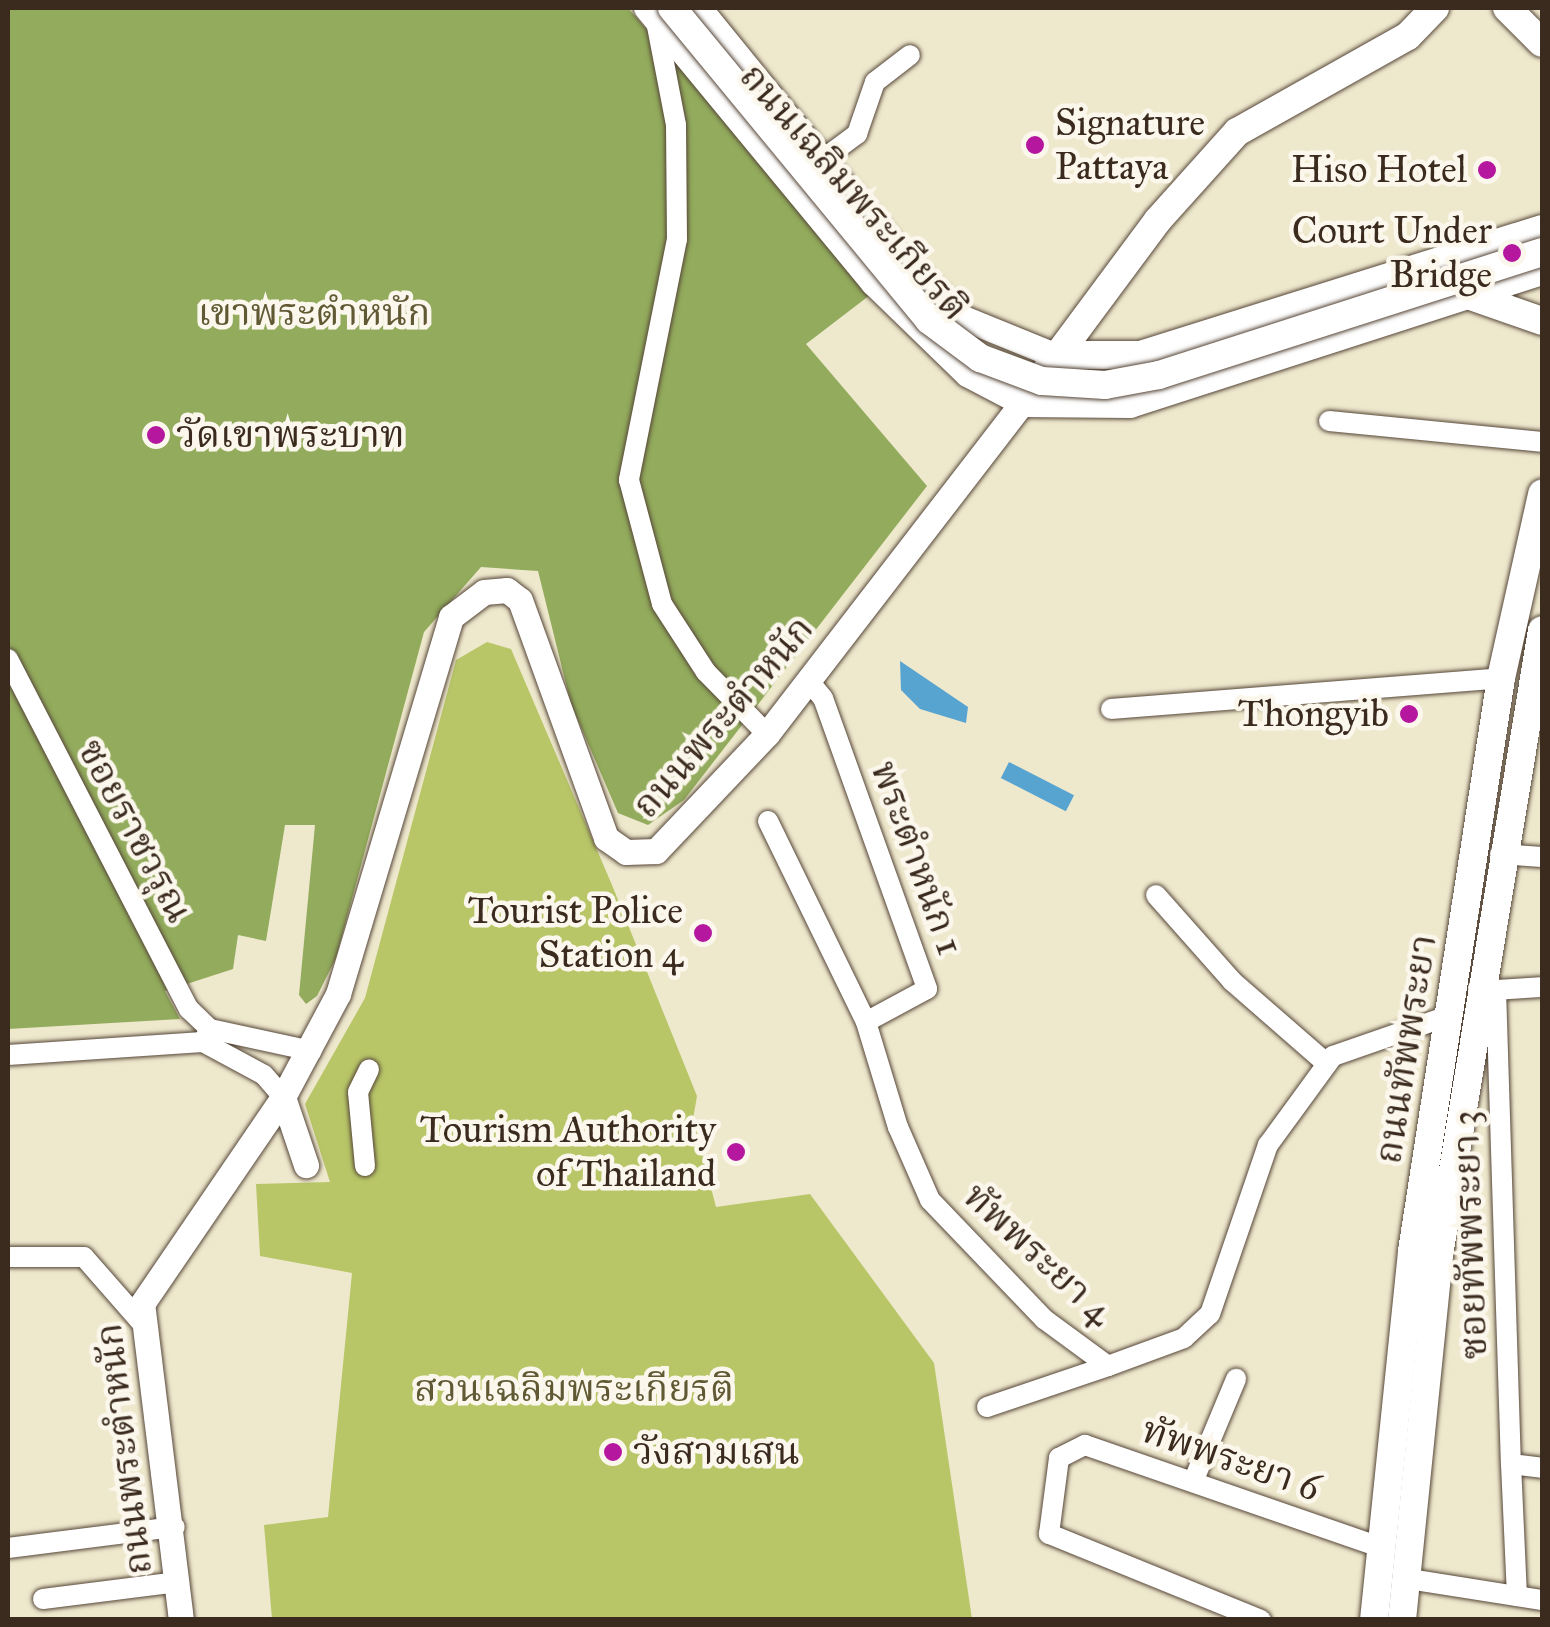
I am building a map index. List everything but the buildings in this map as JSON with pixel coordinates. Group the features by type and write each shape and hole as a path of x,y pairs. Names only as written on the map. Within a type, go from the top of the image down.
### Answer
{"main road":[{"name":"ถนนพระตำหนัก","path":"1022,403 1097,299 1237,132 1408,36 1435,8"},
{"path":"1507,8 1542,42"},
{"path":"658,12 929,320 980,358 1042,381 1105,385 1159,375 1542,252"},
{"name":"ถนนเฉลิมพระเกียรติ","path":"1054,355 1140,355 1458,248 1542,228"},
{"path":"1458,248 1476,265 1467,291 1542,321"},
{"name":"ถนนเฉลิมพระเกียรติ","path":"1022,403 1130,404 1467,291 1542,271"},
{"path":"1097,299 1096,330 1140,355"},
{"path":"1178,345 1167,370 1187,385"},
{"name":"ถนนทัพพระยา","path":"1402,1620 1409,1579 1427,1242 1448,1016 1502,678 1542,494"},
{"name":"ถนนทัพพระยา","path":"1374,1620 1427,1242 1487,989 1500,854 1542,630"}],"street":[{"name":"ถนนเฉลิมพระเกียรติ","path":"700,8 908,266 986,332 1054,355"},
{"name":"ถนนเฉลิมพระเกียรติ","path":"658,12 882,293 967,374 1022,403"},
{"path":"658,12 676,125 678,240 629,480 662,604 706,672 766,734"},
{"path":"822,160 856,134 875,82 910,55"},
{"path":"882,293 902,284 908,266"},
{"name":"ถนนพระตำหนัก","path":"181,1620 175,1526 140,1321 150,1287 312,1050 344,976 427,676 462,606 507,590 529,612 585,794 606,838 626,852 656,851 766,734 1022,403"},
{"path":"1329,421 1542,442"},
{"name":"ซอยราชวรุณ","path":"8,658 206,1035"},
{"path":"1112,708 1502,678"},
{"name":"พระตำหนัก 1","path":"809,681 823,698 926,988 866,1022"},
{"path":"768,821 866,1022"},
{"path":"1500,854 1542,857"},
{"path":"1156,895 1232,982 1327,1064"},
{"path":"1487,989 1542,987"},
{"name":"ซอยทัพพระยา 3","path":"1487,989 1517,1596"},
{"name":"ทัพพระยา 4","path":"866,1022 930,1200 1044,1319 1108,1366 1184,1338 1210,1314 1268,1144 1327,1064 1345,1048 1448,1016"},
{"path":"206,1035 264,1075 283,1097 306,1165"},
{"path":"8,1055 206,1035 312,1050"},
{"path":"364,1166 358,1092 370,1069"},
{"path":"8,1258 84,1257 140,1321"},
{"path":"987,1406 1108,1366"},
{"path":"1193,1482 1236,1379"},
{"name":"ทัพพระยา 6","path":"1261,1620 1049,1534 1059,1458 1085,1445 1384,1548"},
{"path":"1511,1464 1542,1468"},
{"path":"8,1548 175,1526"},
{"path":"1409,1579 1542,1600"},
{"path":"43,1599 178,1582"}],"green space":[{"name":"เขาพระตำหนัก","path":"8,8 628,8 736,132 870,295 806,344 927,486 684,800 648,825 618,813 571,704 538,571 481,567 424,632 336,958 317,996 306,1004 299,995 315,825 285,825 266,941 238,935 233,969 165,991 180,1019 8,1029"},
{"name":"สวนเฉลิมพระเกียรติ","path":"487,642 511,649 612,885 697,1096 693,1119 716,1207 810,1194 934,1363 972,1619 272,1619 264,1525 328,1517 352,1273 260,1256 256,1184 330,1182 305,1104 365,998 456,660"}],"water":[{"path":"900,661 968,707 966,723 920,709 901,690"},
{"path":"1009,762 1074,795 1066,811 1001,778"}],"place":[{"name":"Signature Pattaya","path":"1035,145"},
{"name":"Hiso Hotel","path":"1487,170"},
{"name":"Court Under Bridge","path":"1512,253"},
{"name":"วัดเขาพระบาท","path":"156,435"},
{"name":"Thongyib","path":"1409,714"},
{"name":"Tourist Police Station 4","path":"703,933"},
{"name":"Tourism Authority of Thailand","path":"736,1152"},
{"name":"วังสามเสน","path":"613,1452"}]}
